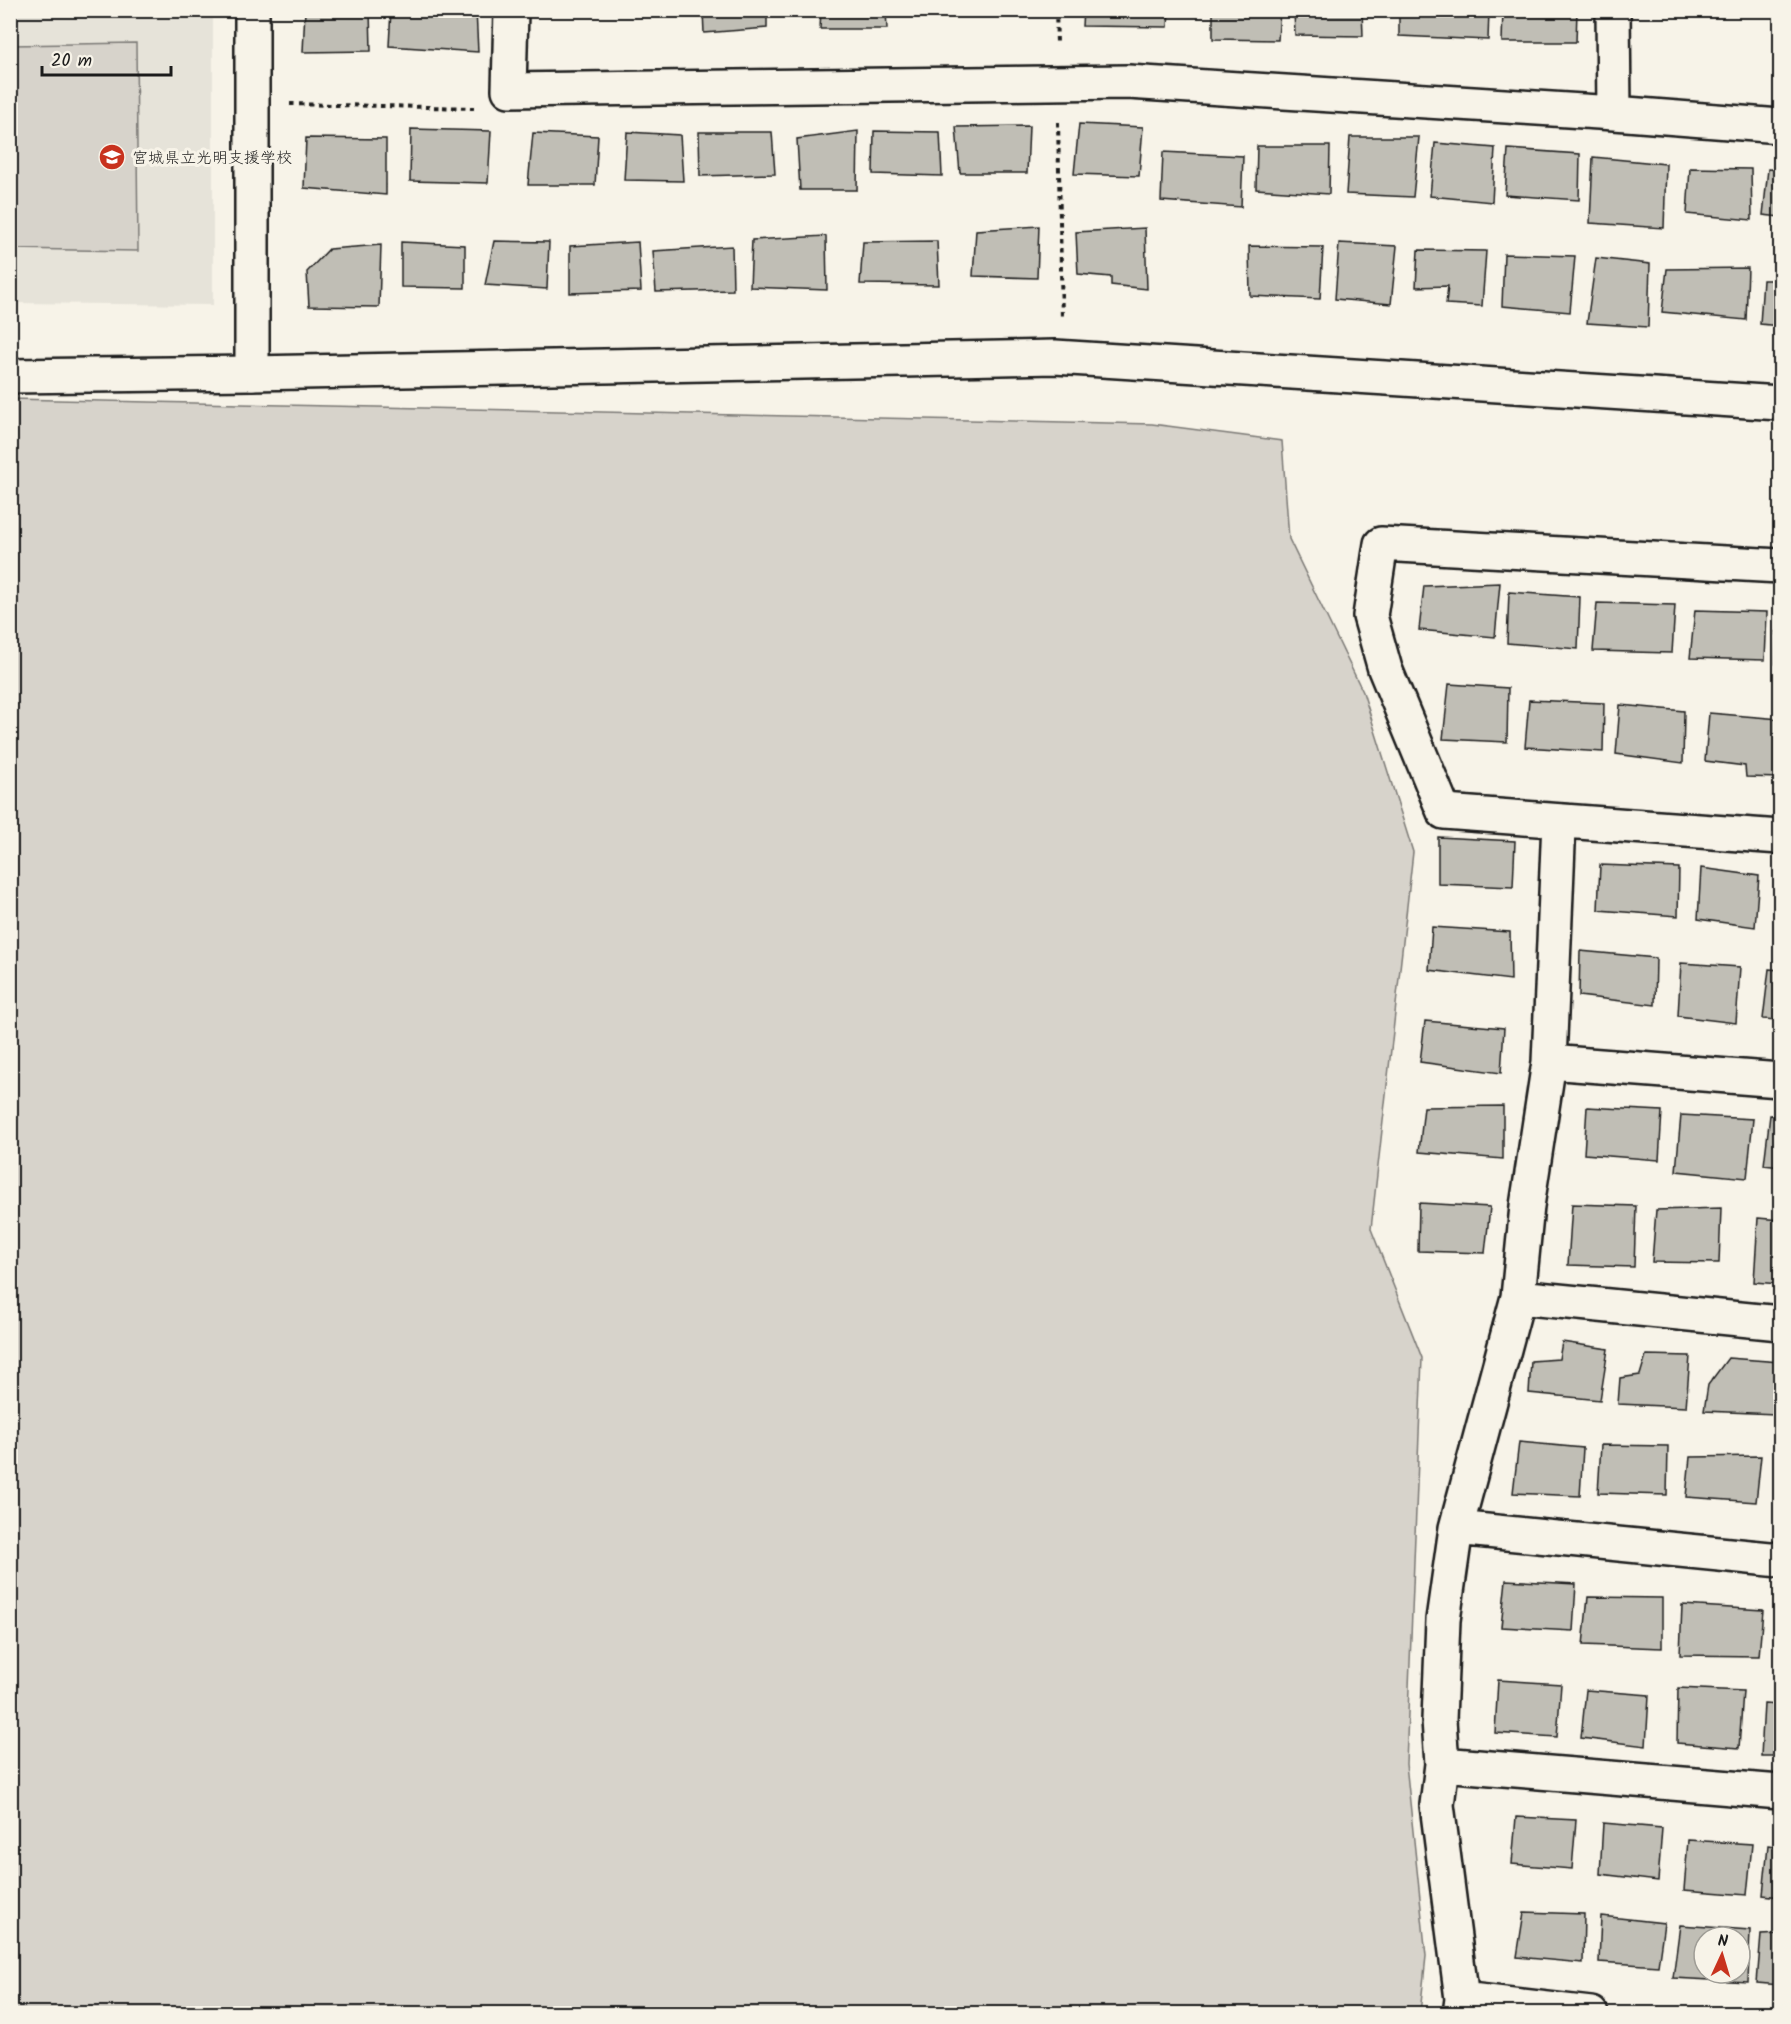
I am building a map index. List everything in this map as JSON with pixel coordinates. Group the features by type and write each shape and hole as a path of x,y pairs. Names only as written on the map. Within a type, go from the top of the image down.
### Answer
{"street":[{"path":"252,10 252,373"},
{"path":"511,10 509,90 1128,82 1780,126"},
{"path":"1613,10 1614,113"},
{"path":"10,376 1055,357 1780,403"},
{"path":"1780,566 1381,544 1370,616 1385,669 1444,812 1780,837"},
{"path":"1559,821 1549,1062 1527,1206 1518,1298 1456,1528 1443,1620 1439,1720 1442,1764 1437,1805 1461,2006 1591,2013"},
{"path":"1549,1062 1780,1080"},
{"path":"1518,1298 1780,1323"},
{"path":"1456,1528 1780,1560"},
{"path":"1442,1764 1780,1792"}],"path":[{"path":"1056,10 1062,329"},
{"path":"252,103 492,108 509,90"}],"shaded area":[{"name":"宮城県立光明支援学校","path":"11,11 213,11 213,305 11,303"},
{"path":"136,43 138,251 11,249 11,45"},
{"path":"11,399 1152,424 1282,441 1289,539 1363,692 1413,852 1371,1229 1422,1358 1406,1764 1426,1956 1420,2013 11,2013"}],"building":[{"path":"305,10 370,10 371,51 303,52"},
{"path":"391,10 476,10 478,52 389,46"},
{"path":"703,10 767,10 767,28 704,33"},
{"path":"821,10 886,10 887,29 820,29"},
{"path":"1083,10 1169,10 1168,27 1082,26"},
{"path":"1213,10 1280,10 1278,40 1213,39"},
{"path":"1294,10 1362,10 1363,36 1295,35"},
{"path":"1399,10 1489,10 1488,40 1399,36"},
{"path":"1503,10 1577,10 1576,42 1502,42"},
{"path":"1079,124 1143,127 1139,176 1074,174"},
{"path":"1029,126 1027,173 960,173 956,127"},
{"path":"411,129 491,131 488,183 410,181"},
{"path":"858,131 857,190 800,190 797,139"},
{"path":"874,131 940,132 942,176 873,174"},
{"path":"627,132 680,135 683,181 624,180"},
{"path":"699,132 772,132 775,174 700,176"},
{"path":"533,133 598,136 595,185 528,185"},
{"path":"1350,137 1419,137 1413,197 1346,194"},
{"path":"306,138 386,139 386,195 304,188"},
{"path":"1435,143 1495,148 1492,202 1430,196"},
{"path":"1257,146 1330,146 1329,194 1256,189"},
{"path":"1508,149 1580,154 1579,200 1505,195"},
{"path":"1163,152 1243,156 1241,207 1161,201"},
{"path":"1593,157 1666,164 1664,228 1590,223"},
{"path":"1690,168 1751,169 1752,220 1687,214"},
{"path":"1768,169 1780,170 1780,217 1763,215"},
{"path":"1039,226 1037,278 973,276 976,230"},
{"path":"1145,228 1147,289 1111,285 1111,277 1078,274 1076,232"},
{"path":"826,236 827,290 750,287 752,240"},
{"path":"494,241 549,242 547,289 485,285"},
{"path":"937,241 939,285 860,284 863,242"},
{"path":"401,242 465,245 465,288 401,287"},
{"path":"638,242 641,291 570,293 570,246"},
{"path":"1339,243 1397,246 1391,304 1335,299"},
{"path":"381,245 379,307 309,306 307,272 329,249"},
{"path":"732,246 733,290 656,292 653,251"},
{"path":"1249,246 1323,247 1320,299 1250,296"},
{"path":"1418,250 1486,251 1482,306 1446,304 1448,286 1416,287"},
{"path":"1504,254 1575,256 1570,312 1502,306"},
{"path":"1596,258 1650,264 1648,327 1587,323"},
{"path":"1748,268 1746,320 1662,312 1667,269"},
{"path":"1763,280 1780,280 1780,326 1760,324"},
{"path":"1500,583 1495,637 1419,630 1424,586"},
{"path":"1509,592 1580,597 1578,649 1507,643"},
{"path":"1597,603 1675,605 1672,653 1593,651"},
{"path":"1695,610 1767,612 1765,660 1690,658"},
{"path":"1777,615 1780,615 1780,664 1776,664"},
{"path":"1449,684 1508,688 1507,742 1443,739"},
{"path":"1529,700 1604,703 1603,752 1525,747"},
{"path":"1620,705 1684,711 1683,763 1616,754"},
{"path":"1709,713 1780,719 1780,778 1746,777 1745,766 1705,761"},
{"path":"1438,837 1515,841 1513,887 1438,884"},
{"path":"1600,865 1679,868 1678,916 1598,910"},
{"path":"1701,868 1759,876 1755,927 1698,919"},
{"path":"1432,927 1510,932 1511,980 1429,970"},
{"path":"1580,951 1656,958 1655,1005 1579,996"},
{"path":"1681,963 1740,967 1736,1023 1678,1016"},
{"path":"1769,969 1780,970 1780,1020 1763,1019"},
{"path":"1425,1021 1504,1028 1501,1073 1420,1062"},
{"path":"1503,1106 1503,1159 1419,1152 1424,1107"},
{"path":"1587,1107 1662,1111 1659,1160 1584,1154"},
{"path":"1681,1115 1753,1119 1747,1178 1676,1171"},
{"path":"1770,1115 1780,1116 1780,1167 1764,1165"},
{"path":"1419,1203 1490,1207 1485,1253 1418,1251"},
{"path":"1572,1204 1636,1206 1634,1267 1568,1265"},
{"path":"1721,1208 1719,1263 1652,1262 1656,1210"},
{"path":"1758,1218 1780,1220 1780,1284 1754,1282"},
{"path":"1562,1342 1608,1349 1600,1400 1529,1393 1531,1361 1559,1359"},
{"path":"1646,1355 1690,1356 1686,1407 1618,1404 1620,1378 1640,1375"},
{"path":"1728,1358 1780,1362 1776,1414 1704,1411 1708,1385"},
{"path":"1519,1442 1583,1448 1580,1496 1513,1493"},
{"path":"1601,1445 1668,1446 1667,1495 1598,1493"},
{"path":"1761,1456 1756,1502 1686,1497 1690,1457"},
{"path":"1506,1580 1576,1584 1573,1631 1501,1627"},
{"path":"1588,1597 1662,1598 1662,1648 1583,1645"},
{"path":"1682,1605 1763,1610 1759,1656 1680,1655"},
{"path":"1498,1680 1561,1684 1557,1737 1495,1733"},
{"path":"1678,1688 1743,1691 1739,1748 1677,1743"},
{"path":"1586,1690 1649,1695 1646,1746 1581,1738"},
{"path":"1764,1704 1780,1705 1780,1756 1761,1756"},
{"path":"1516,1817 1576,1820 1572,1869 1512,1864"},
{"path":"1603,1823 1662,1828 1658,1881 1600,1874"},
{"path":"1688,1840 1752,1844 1747,1895 1684,1890"},
{"path":"1768,1845 1780,1847 1780,1897 1763,1895"},
{"path":"1524,1912 1584,1914 1583,1963 1517,1957"},
{"path":"1601,1916 1664,1923 1658,1966 1599,1962"},
{"path":"1680,1925 1692,1926 1692,1979 1673,1978"},
{"path":"1780,1934 1780,1985 1757,1983 1761,1935"}],"place":[{"name":"宮城県立光明支援学校","path":"112,157"}]}
